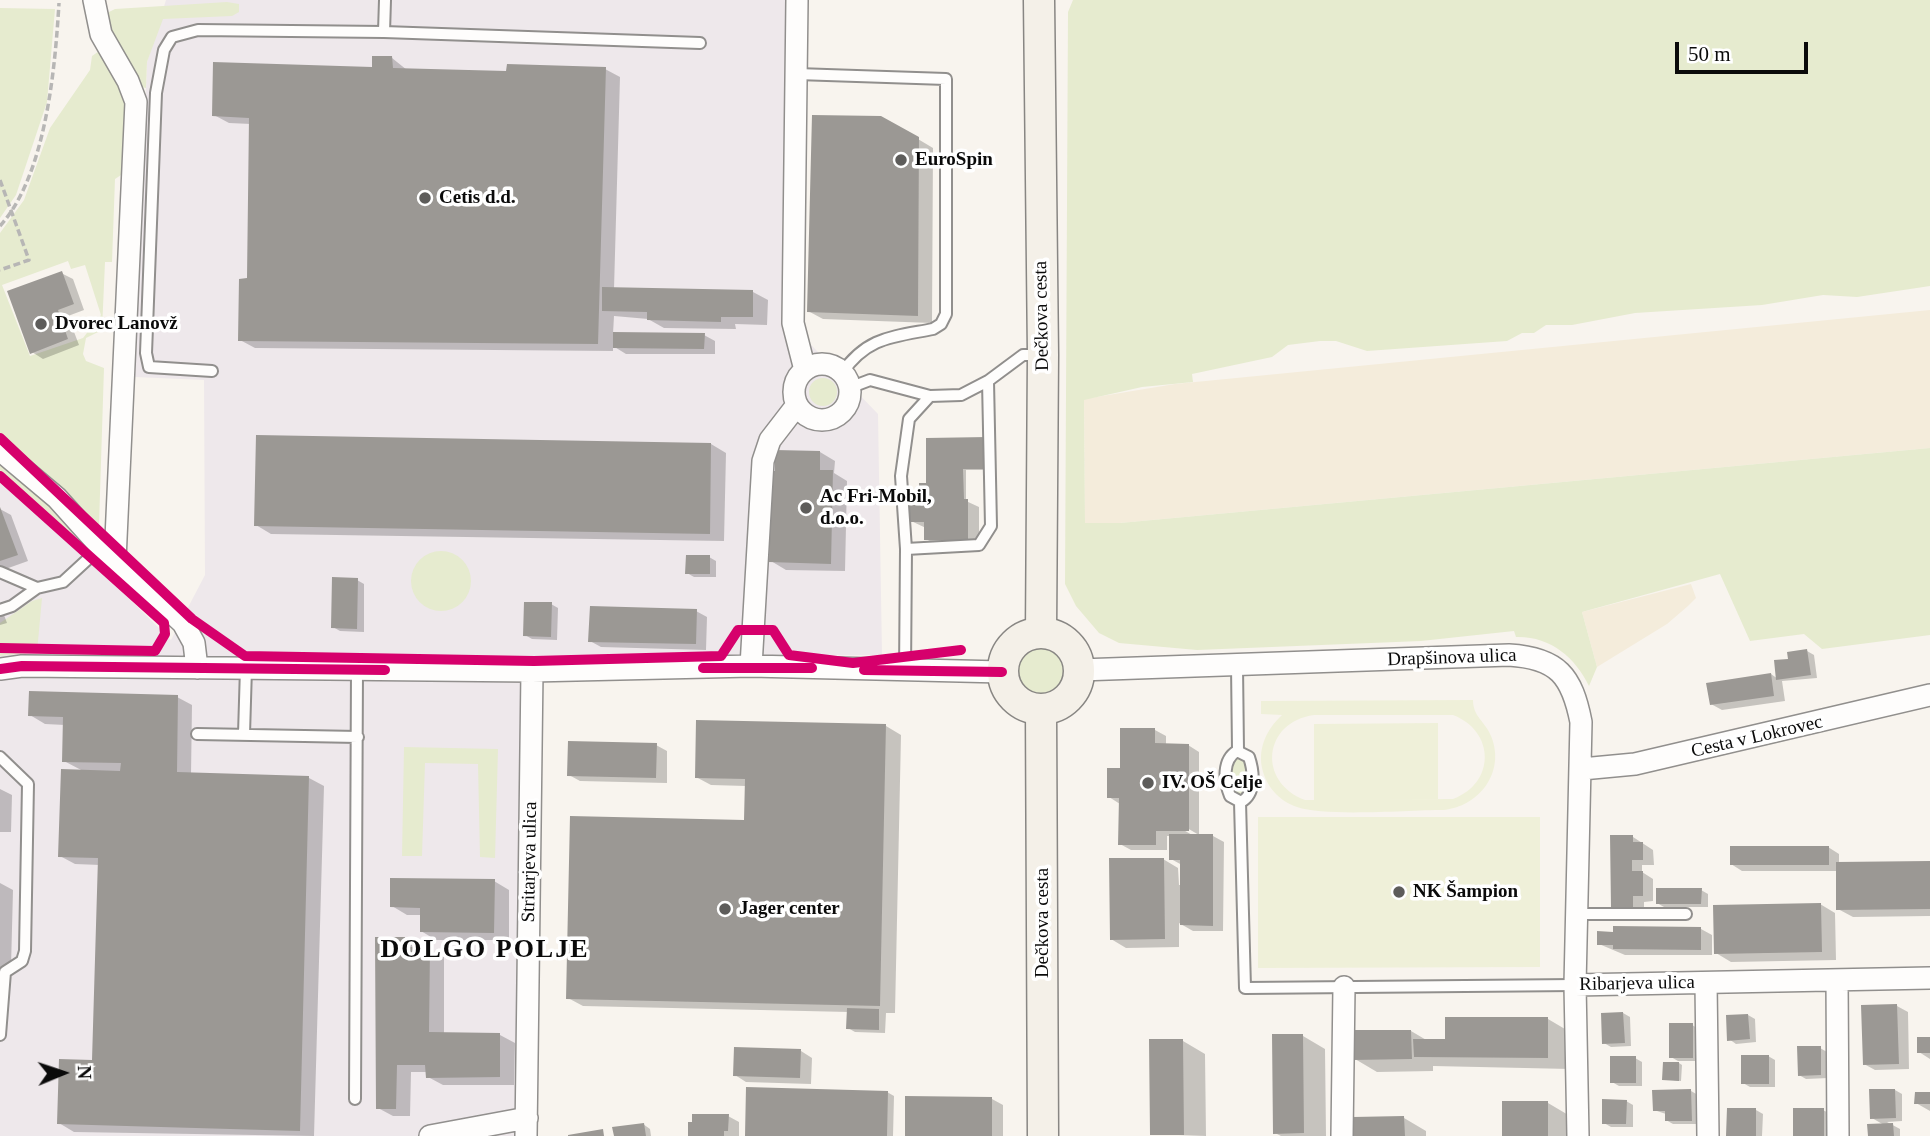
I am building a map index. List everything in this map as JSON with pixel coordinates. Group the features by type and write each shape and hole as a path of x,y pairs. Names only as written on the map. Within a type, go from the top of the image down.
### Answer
{"street":[{"path":"94,0 101,34 128,81 136,102 131,261 108,553"},
{"path":"797,0 793,323 805,370"},
{"name":"Dečkova cesta","path":"1039,0 1043,355 1041,632"},
{"path":"820,364 846,380 848,403 831,419 808,417 797,405 796,382 805,370 820,364"},
{"path":"751,666 763,461 770,440 797,405"},
{"path":"0,450 57,498 108,553 183,624 194,643 197,668"},
{"path":"1041,632 1063,639 1072,648 1080,670 1072,693 1053,708 1041,709 1019,702 1010,694 1002,672 1009,649 1018,640 1041,632"},
{"name":"Drapšinova ulica","path":"1080,670 1509,655 1536,657 1561,671 1575,692 1581,722 1575,985 1578,1136"},
{"path":"0,670 22,666 532,671 751,666 1002,672"},
{"name":"Stritarjeva ulica","path":"527,1127 532,671"},
{"name":"Cesta v Lokrovec","path":"1582,769 1635,764 1930,695"},
{"name":"Dečkova cesta","path":"1041,709 1043,1136"},
{"name":"Ribarjeva ulica","path":"1575,985 1930,978"},
{"path":"1838,980 1838,1136"},
{"path":"1706,983 1708,1136"},
{"path":"1342,1136 1344,987"},
{"path":"430,1136 527,1127"}],"lane":[{"path":"384,32 385,0"},
{"path":"212,371 149,368 145,353 156,93 164,50 172,37 198,30 384,32 700,43"},
{"path":"796,74 946,79 946,314 941,324 933,329 867,345 856,353 846,380 870,380 930,396 961,395 988,382 1023,355 1043,355"},
{"path":"906,549 979,545 991,526 988,382"},
{"path":"905,671 906,549 901,476 909,419 930,396"},
{"path":"0,610 12,606 37,588 63,582 108,553"},
{"path":"0,572 37,588"},
{"path":"1237,666 1238,750 1228,759 1226,776 1230,796 1240,802 1250,795 1253,776 1249,757 1238,750"},
{"path":"244,734 246,668"},
{"path":"355,1099 357,670"},
{"path":"197,734 358,737"},
{"path":"0,757 27,784 25,951 22,961 2,972 0,1035"},
{"name":"Ribarjeva ulica","path":"1240,802 1245,988 1575,985"},
{"path":"1577,914 1686,914"}],"path":[{"path":"0,226 13,212 42,132 50,100 58,3"},
{"path":"0,180 29,260 0,270"}],"shaded area":[{"path":"166,0 788,0 786,319 878,414 882,655 533,657 530,1136 0,1136 0,479 31,502 171,640 205,575 204,380 135,377 147,62"},
{"path":"1930,310 1930,448 1120,523 1085,523 1084,399 1175,384"},
{"path":"1691,584 1696,598 1688,606 1667,624 1597,667 1582,612"}],"green space":[{"path":"1073,0 1930,0 1930,286 1857,297 1823,295 1762,305 1635,313 1572,325 1546,325 1534,333 1522,333 1507,341 1367,351 1336,341 1288,345 1272,357 1192,374 1193,382 1142,387 1084,400 1085,523 1120,523 1930,448 1930,635 1822,649 1804,634 1750,641 1720,574 1582,612 1597,667 1589,686 1569,657 1560,650 1540,640 1516,637 1514,631 1421,641 1197,650 1119,643 1099,633 1076,606 1065,584 1068,12"},
{"path":"227,2 239,4 239,12 232,16 163,19 147,62 146,88 131,84 130,169 115,179 112,262 105,262 102,330 86,338 83,354 86,361 104,368 99,525 0,436 0,233 24,200 50,128 90,70 92,56 105,47 103,15 115,9","holes":["68,261 71,269 85,265 101,315 83,338 30,356 2,285"]},
{"path":"0,8 55,9 47,102 16,195 0,218"},
{"path":"823,378 833,382 837,392 833,402 823,406 813,402 809,392 813,382"},
{"path":"0,459 48,501 75,533 75,538 65,538 31,502 0,479"},
{"path":"435,551 447,551 466,564 471,581 469,593 458,606 447,611 435,611 416,598 411,587 411,575 424,556"},
{"path":"42,598 37,652 0,656 0,623 32,601"},
{"path":"1041,647 1058,654 1065,671 1058,688 1041,695 1024,688 1017,671 1024,654"},
{"path":"1473,700 1475,711 1489,731 1495,749 1492,774 1478,795 1468,802 1443,810 1327,812 1297,807 1279,797 1264,775 1261,760 1263,746 1268,732 1282,715 1261,714 1261,701","holes":["1314,715 1453,715 1477,733 1483,744 1485,757 1483,770 1477,781 1453,799 1305,800 1279,780 1273,767 1272,753 1276,740 1284,729 1297,720"]},
{"path":"1438,723 1438,799 1314,800 1314,724"},
{"path":"404,747 498,749 495,858 480,857 478,764 425,763 422,856 402,856"},
{"path":"1238,757 1247,764 1249,780 1245,793 1238,795 1234,793 1229,773 1233,760"},
{"name":"NK Šampion","path":"1258,817 1540,817 1540,967 1258,968"}],"building":[{"name":"Cetis d.d.","path":"372,56 392,56 393,68 506,71 507,64 606,67 598,344 238,341 239,279 247,278 249,118 212,116 213,62 372,67"},
{"path":"812,115 881,116 919,137 918,316 807,312"},
{"name":"Dvorec Lanovž","path":"62,271 74,304 58,310 68,339 30,354 7,291"},
{"path":"602,287 753,290 753,317 721,317 721,322 647,320 647,312 602,311"},
{"path":"613,332 705,333 704,349 613,348"},
{"path":"256,435 711,443 710,534 254,526"},
{"path":"988,437 988,469 963,469 964,499 968,499 968,540 924,540 924,522 909,522 909,490 919,490 919,483 926,483 926,438"},
{"path":"775,450 820,451 820,470 833,470 831,564 769,562 771,471 775,471"},
{"path":"0,507 18,555 0,561"},
{"path":"686,555 710,555 710,574 685,574"},
{"path":"332,577 358,578 357,629 331,628"},
{"path":"524,602 552,602 551,637 523,636"},
{"path":"590,606 697,609 696,644 588,642"},
{"path":"1807,649 1811,675 1776,680 1774,660 1788,659 1787,652"},
{"path":"1771,673 1774,696 1710,705 1706,683"},
{"path":"29,691 178,695 177,772 309,776 300,1131 57,1124 59,1059 92,1060 98,858 58,857 61,769 120,771 121,763 62,762 63,717 28,716"},
{"name":"Jager center","path":"696,720 886,724 880,1006 566,999 570,816 744,820 745,779 695,778"},
{"name":"IV. OŠ Celje","path":"1120,728 1155,728 1155,743 1189,744 1189,831 1156,831 1156,845 1118,845 1119,798 1107,798 1107,768 1120,768"},
{"path":"568,741 657,743 656,778 567,776"},
{"path":"1169,834 1213,834 1213,926 1180,925 1180,860 1169,860"},
{"path":"1610,835 1633,835 1633,842 1643,842 1643,860 1632,860 1632,871 1643,871 1643,896 1633,896 1633,907 1611,907"},
{"path":"1730,846 1829,846 1829,865 1730,865"},
{"path":"1109,858 1164,858 1165,939 1110,940"},
{"path":"1930,861 1930,909 1836,910 1836,862"},
{"path":"390,878 495,879 494,933 420,932 420,908 390,907"},
{"path":"1656,888 1702,888 1701,904 1656,904"},
{"path":"1821,903 1822,952 1714,954 1713,905"},
{"path":"1613,926 1701,927 1701,950 1613,949 1613,945 1597,945 1597,931 1613,932"},
{"path":"375,937 405,937 405,947 430,947 429,1032 500,1033 500,1077 426,1078 425,1065 397,1065 396,1109 376,1109"},
{"path":"1897,1004 1899,1064 1863,1065 1861,1005"},
{"path":"847,1008 879,1009 879,1030 846,1029"},
{"path":"1623,1012 1625,1043 1602,1044 1601,1013"},
{"path":"1748,1014 1750,1039 1727,1041 1726,1015"},
{"path":"1445,1017 1548,1017 1548,1058 1414,1057 1413,1039 1445,1039"},
{"path":"1669,1023 1693,1023 1693,1058 1669,1058"},
{"path":"1353,1030 1411,1030 1412,1059 1353,1060"},
{"path":"1272,1034 1303,1034 1304,1133 1273,1134"},
{"path":"1917,1037 1930,1037 1930,1053 1917,1053"},
{"path":"1149,1039 1183,1039 1184,1135 1150,1135"},
{"path":"1797,1046 1821,1046 1821,1075 1798,1076"},
{"path":"734,1047 801,1049 800,1078 733,1076"},
{"path":"1741,1055 1769,1055 1769,1084 1741,1084"},
{"path":"1610,1056 1636,1056 1636,1083 1610,1083"},
{"path":"1663,1062 1679,1062 1679,1081 1662,1080"},
{"path":"746,1087 888,1091 887,1136 745,1136"},
{"path":"1691,1089 1692,1121 1665,1121 1665,1111 1653,1111 1652,1090"},
{"path":"1869,1089 1895,1089 1896,1118 1870,1119"},
{"path":"1915,1092 1930,1092 1930,1104 1914,1104"},
{"path":"905,1096 992,1097 992,1136 905,1136"},
{"path":"1602,1099 1627,1100 1626,1124 1602,1124"},
{"path":"1502,1101 1548,1101 1548,1136 1502,1136"},
{"path":"1727,1108 1756,1108 1756,1136 1726,1136"},
{"path":"1793,1108 1824,1108 1824,1136 1793,1136"},
{"path":"692,1114 729,1114 728,1131 724,1131 724,1136 688,1136 688,1122 692,1122"},
{"path":"1404,1116 1405,1136 1353,1136 1353,1117"},
{"path":"644,1123 646,1136 614,1136 612,1127"},
{"path":"1893,1123 1894,1136 1868,1136 1867,1124"},
{"path":"603,1129 604,1136 568,1136 568,1135"}],"cycle path":[{"path":"0,438 192,619 245,656 534,661 721,656 738,630 773,630 789,655 853,663 961,650"},
{"path":"0,476 164,623 165,634 155,651 0,648"},
{"path":"0,669 22,666 385,670"},
{"path":"703,668 812,668"},
{"path":"864,670 1002,672"}],"place":[{"name":"EuroSpin","path":"901,160"},
{"name":"Cetis d.d.","path":"425,198"},
{"name":"Dvorec Lanovž","path":"41,324"},
{"name":"Ac Fri-Mobil, d.o.o.","path":"806,508"},
{"name":"IV. OŠ Celje","path":"1148,783"},
{"name":"NK Šampion","path":"1399,892"},
{"name":"Jager center","path":"725,909"}],"district":[{"name":"DOLGO POLJE","path":"485,950"}]}
